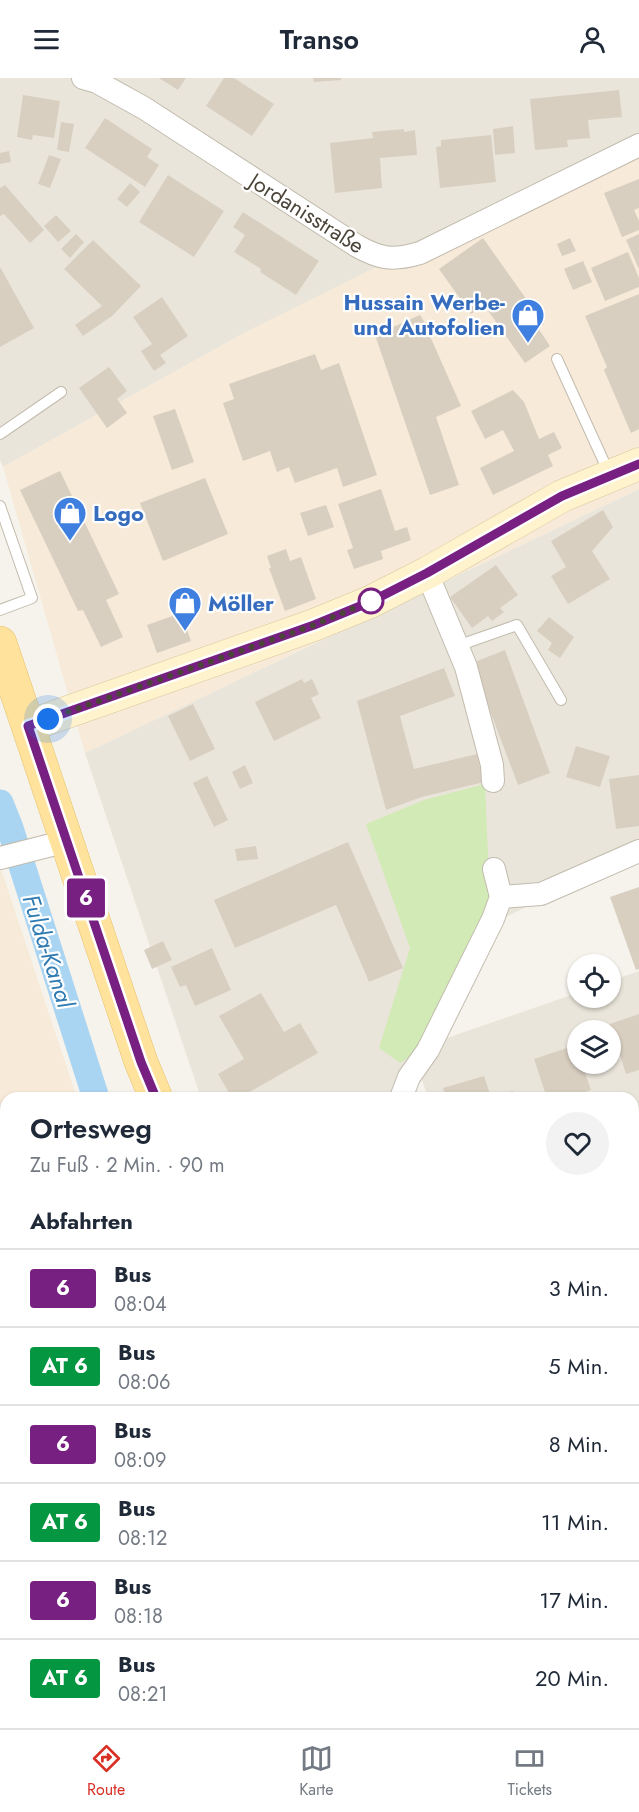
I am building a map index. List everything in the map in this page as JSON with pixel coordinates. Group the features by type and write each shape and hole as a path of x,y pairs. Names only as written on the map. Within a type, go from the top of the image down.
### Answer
{"main road":[{"path":"28,726 314,625 370,602 427,573 562,496 639,464"},
{"path":"0,643 141,1062 154,1092"}],"street":[{"name":"Jordanisstraße","path":"83,78 97,82 144,108 377,257 402,258 420,253 639,145"},
{"path":"427,573 466,668 494,781"},
{"path":"0,858 67,841"},
{"path":"501,897 541,894 639,851"},
{"path":"403,1092 409,1077 428,1050 484,941 501,897 494,869"}],"lane":[{"path":"557,359 610,476"},
{"path":"0,434 61,392"},
{"path":"0,506 32,598 0,610"},
{"path":"457,646 517,625 561,700"}],"shaded area":[{"path":"0,78 639,78 639,137 246,332 3,467 0,460"},
{"path":"639,137 639,489 85,753 3,467 246,332"},
{"path":"639,489 639,851 500,920 447,1038 567,996 567,1008 621,1008 621,977 639,971 639,1092 426,1092 415,1058 399,1092 199,1092 85,753"},
{"path":"0,866 75,1092 0,1092"}],"green space":[{"path":"485,784 490,905 423,1048 400,1063 379,1048 410,948 366,824 424,800"}],"building":[{"path":"159,78 186,78 178,90"},
{"path":"224,78 234,78 274,104 252,136 206,106"},
{"path":"313,78 341,78 341,80 314,82"},
{"path":"619,90 622,117 588,120 590,138 567,140 568,147 535,150 530,99"},
{"path":"23,95 60,101 54,138 33,135 32,140 17,137"},
{"path":"105,118 152,149 147,157 159,165 145,187 85,148"},
{"path":"61,122 74,124 69,152 57,150"},
{"path":"513,126 515,153 495,155 493,129"},
{"path":"404,129 404,132 415,130 417,155 380,158 382,188 335,193 330,143 373,138 372,132"},
{"path":"491,135 496,182 440,188 436,147 441,146 441,140"},
{"path":"9,151 11,162 0,164 0,153"},
{"path":"49,155 61,159 50,188 38,184"},
{"path":"168,175 224,211 194,257 139,222"},
{"path":"639,179 639,208 634,210 639,221 639,230 622,237 604,193"},
{"path":"130,183 140,192 127,207 117,199"},
{"path":"5,185 44,230 30,243 4,214 0,216 0,188"},
{"path":"243,212 319,261 296,295 234,252 245,235 233,227"},
{"path":"56,215 71,231 58,242 44,226"},
{"path":"76,234 84,242 70,258 61,249"},
{"path":"639,234 639,269 626,240"},
{"path":"483,238 544,324 538,328 550,346 525,363 484,305 471,314 439,269"},
{"path":"570,238 576,251 562,256 557,244"},
{"path":"93,240 141,286 112,316 83,336 75,325 102,306 64,269"},
{"path":"628,252 639,278 639,287 605,301 591,268"},
{"path":"583,261 592,282 573,290 564,269"},
{"path":"0,267 34,328 0,347"},
{"path":"639,294 639,429 631,433 604,370 607,367 585,316"},
{"path":"162,297 188,336 160,355 166,363 154,371 141,351 152,344 133,317"},
{"path":"420,315 431,333 429,334 461,406 436,417 459,485 430,495 375,335"},
{"path":"315,354 321,370 339,363 377,475 343,487 337,468 295,483 289,467 277,472 270,451 243,461 223,403 234,399 229,384"},
{"path":"109,367 127,391 117,399 127,413 107,428 79,388"},
{"path":"513,390 524,402 539,439 554,432 562,448 548,455 553,466 493,495 480,468 514,451 503,430 485,439 471,411"},
{"path":"175,409 194,462 172,470 153,416"},
{"name":"Logo","path":"60,471 119,594 106,600 123,637 101,647 83,610 78,611 20,490"},
{"path":"205,478 228,534 163,561 140,503"},
{"path":"381,489 395,531 407,527 411,540 381,551 383,559 354,569 347,550 353,548 338,504"},
{"path":"326,505 334,527 308,536 300,513"},
{"path":"603,510 613,527 592,551 610,579 568,604 551,576 566,567 551,541"},
{"path":"286,549 290,561 301,557 316,599 285,611 269,568 271,568 267,556"},
{"path":"496,565 518,595 500,608 504,612 492,621 488,616 472,628 450,597"},
{"path":"181,613 191,641 157,653 147,625"},
{"path":"549,617 574,637 560,658 548,650 552,643 537,631"},
{"path":"505,650 550,773 518,785 472,663"},
{"path":"444,668 455,696 400,716 414,769 477,754 484,782 422,797 386,810 357,701"},
{"path":"302,679 304,683 312,679 319,694 311,698 321,718 274,741 255,702"},
{"path":"193,704 215,749 190,761 168,716"},
{"path":"576,746 610,756 600,787 566,777"},
{"path":"245,765 253,783 240,789 232,772"},
{"path":"639,775 639,826 616,829 609,779"},
{"path":"207,776 228,820 214,827 193,783"},
{"path":"348,842 403,968 369,982 336,905 235,948 214,900"},
{"path":"256,846 258,859 237,861 235,849"},
{"path":"639,887 639,969 636,970 610,897"},
{"path":"163,941 172,960 152,969 144,950"},
{"path":"212,948 231,990 195,1006 186,985 180,987 171,967"},
{"path":"261,993 284,1032 300,1023 318,1053 250,1092 228,1092 218,1074 244,1059 219,1016"},
{"path":"639,1014 639,1070 626,1074 621,1058 621,1020"},
{"path":"567,1048 567,1074 585,1074 591,1090 545,1092 534,1059"},
{"path":"484,1076 489,1092 444,1092 443,1088"}],"waterway":[{"name":"Fulda-Kanal","path":"0,803 94,1092"}],"bus line":[{"name":"6","path":"154,1092 141,1062 28,726 314,625 370,602 427,573 562,496 639,464"}],"place":[{"name":"Hussain Werbe- und Autofolien","path":"528,344"},
{"name":"Logo","path":"70,542"},
{"name":"Möller","path":"185,632"}],"route":[{"path":"48,719 314,625 371,601"}]}
